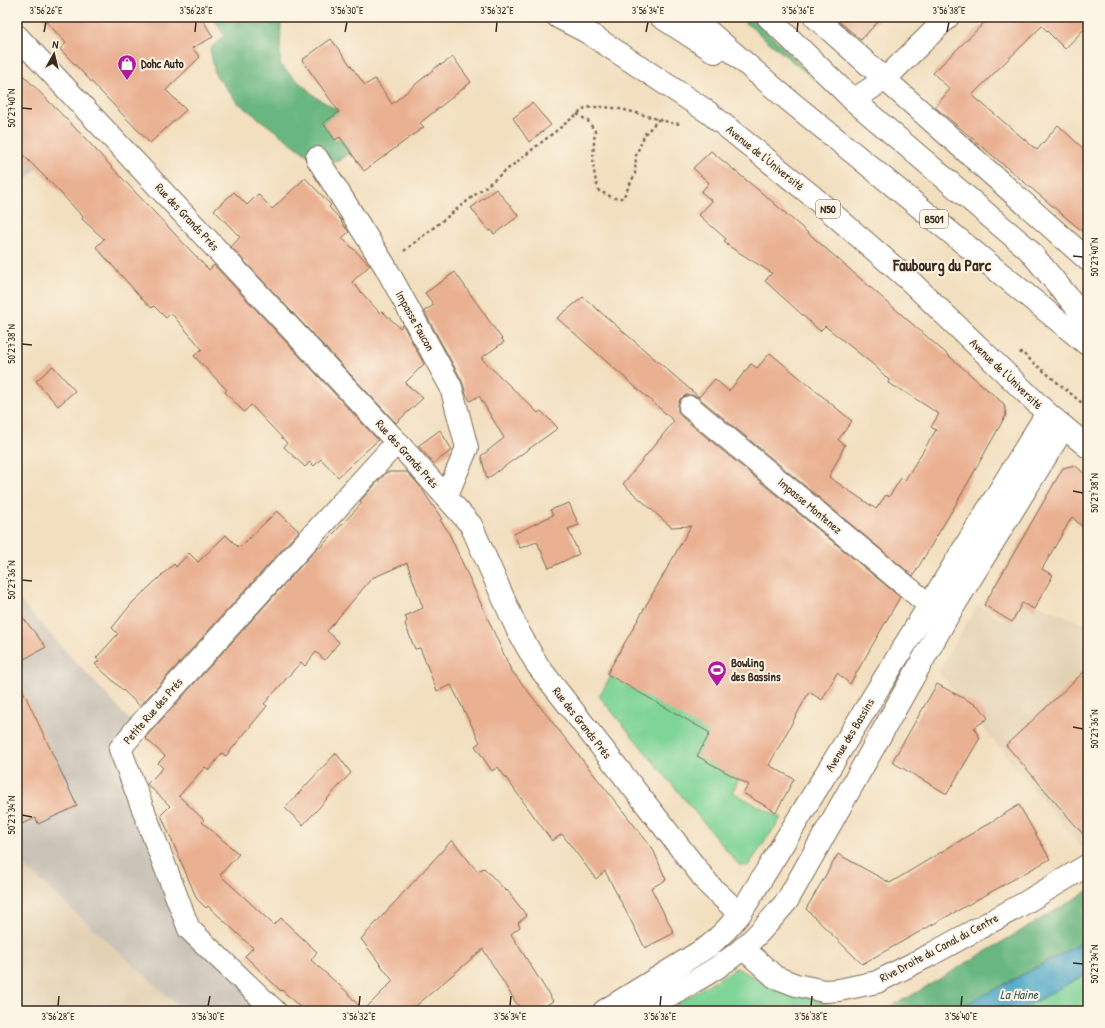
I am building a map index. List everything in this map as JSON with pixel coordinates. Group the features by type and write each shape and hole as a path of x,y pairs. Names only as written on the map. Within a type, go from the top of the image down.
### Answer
{"main road":[{"name":"N50","path":"558,17 587,32"},
{"path":"572,17 587,32"},
{"name":"B501","path":"661,17 780,94"},
{"name":"B501","path":"692,17 780,94 1088,345"},
{"path":"768,17 853,100 1028,249 1088,321"},
{"path":"815,17 1088,260"},
{"path":"853,100 884,80 948,17"},
{"name":"Avenue de l'Université","path":"587,32 708,112 811,195 909,280 1047,413 1088,447"},
{"name":"Rue des Grands Prés","path":"17,36 396,442 471,525 517,629 538,666 710,886 740,914"},
{"name":"Impasse Faucon","path":"317,158 385,266 451,387 467,448 446,496"},
{"name":"Impasse Montenez","path":"690,407 929,605"},
{"name":"Avenue des Bassins","path":"604,1011 709,946 740,914 1047,413"},
{"path":"641,1011 717,967 743,948 767,925 787,900 947,617 1064,427"},
{"name":"Petite Rue des Prés","path":"275,1011 189,929 120,749 136,728 396,442"},
{"name":"Rive Droite du Canal du Centre","path":"743,948 775,976 796,985 824,991 839,990 877,982 1023,904 1088,865"}],"path":[{"path":"385,266 585,108 598,106 612,107 672,123 688,124 708,112"},
{"path":"577,114 588,121 595,131 592,160 594,177 599,191 614,198 623,198 635,174 636,155 645,134 659,119"}],"shaded area":[{"path":"17,142 40,166 17,188"},
{"path":"1018,597 1088,625 1087,846 1080,845 939,674 941,667 978,605 1004,621"},
{"path":"17,598 137,728 120,750 189,929 275,1011 184,1011 17,860"},
{"path":"17,860 184,1011 17,1011"}],"green space":[{"path":"212,17 281,17 280,65 317,98 339,111 355,148 339,161 315,161 237,102 215,74 210,49 224,35"},
{"path":"738,17 753,17 817,82 746,23"},
{"path":"613,673 753,753 732,792 781,818 748,866 739,865 599,696"},
{"path":"1088,891 1088,939 955,1011 880,1011 909,997"},
{"path":"736,968 793,993 853,1011 665,1011"},
{"path":"1088,973 1088,1011 1018,1011"}],"water":[{"name":"La Haine","path":"1088,939 1088,973 1018,1011 953,1011 1055,958"}],"building":[{"name":"Dohc Auto","path":"42,17 201,17 213,37 192,48 200,57 166,90 186,110 150,143 60,49 66,43"},
{"path":"834,17 882,17 861,40"},
{"path":"990,17 1088,17 1088,25 1065,49 1042,26 972,95 1037,150 1058,125 1088,153 1088,236 935,107 950,89 933,73"},
{"path":"331,39 365,85 375,79 392,104 440,64 441,65 453,57 471,82 420,123 424,127 364,171 340,137 335,140 323,123 339,112 302,60"},
{"path":"17,69 82,135 209,270 214,265 378,440 338,477 321,459 314,466 310,462 305,467 284,447 287,443 251,405 244,412 225,392 227,390 194,356 202,349 171,313 166,318 154,306 152,308 144,301 96,247 104,239 82,219 83,217 58,190 17,149"},
{"path":"532,103 551,125 529,142 513,118"},
{"path":"711,151 768,198 1004,404 1006,415 956,504 913,576 698,397 686,395 680,399 678,411 682,417 900,597 850,684 837,673 822,700 809,692 769,765 794,779 776,812 743,793 749,785 697,756 710,733 607,674 691,526 671,527 623,484 674,421 557,318 583,297 699,397 715,379 729,391 751,364 757,368 770,353 852,421 838,440 845,445 829,477 876,509 886,495 889,497 901,478 905,480 936,430 931,427 939,414 888,383 889,380 875,366 825,326 820,331 765,281 772,273 727,245 728,244 724,241 726,239 699,215 712,201 701,192 709,183 693,168"},
{"path":"305,178 331,205 329,207 342,221 341,222 349,232 342,238 370,265 352,282 380,313 382,311 400,328 403,325 424,364 405,383 423,398 396,423 231,247 240,237 214,210 234,192 247,205 258,194 272,209"},
{"path":"496,189 519,216 494,234 491,230 489,231 471,208"},
{"path":"455,272 504,342 481,358 538,413 541,411 558,428 487,479 481,456 504,438 479,396 470,401 462,381 424,311 434,305 425,293"},
{"path":"53,366 75,391 58,406 36,381"},
{"path":"440,430 452,450 434,463 418,446"},
{"path":"1075,465 1088,477 1088,532 1072,517 1042,569 1053,575 1034,609 1022,603 1012,622 984,605 1063,468"},
{"path":"387,472 407,472 419,485 442,519 440,520 448,531 511,670 653,849 666,880 651,888 674,933 645,948 605,871 596,879 562,834 552,841 498,767 492,771 475,746 480,742 451,685 437,691 420,648 415,649 405,624 407,621 405,616 423,608 407,563 372,578 327,631 339,642 325,660 316,652 305,666 301,662 264,704 267,706 226,756 222,753 209,770 205,767 178,797 179,796 204,820 202,822 239,854 220,875 274,925 281,918 317,952 311,960 347,992 363,1011 304,1011 245,956 253,948 208,906 206,908 197,899 161,815 170,806 147,784 163,768 158,763 165,756 145,738 318,547 320,548 362,503 360,501"},
{"path":"569,503 579,525 568,529 579,554 549,568 537,542 520,548 514,534 553,515 550,510"},
{"path":"277,511 299,531 140,706 95,664 99,661 96,658 118,634 112,628 133,602 174,564 176,567 189,553 198,562 226,535 239,548"},
{"path":"17,610 46,647 17,663"},
{"path":"1088,668 1088,840 1006,745"},
{"path":"17,678 77,806 38,824 36,818 17,826"},
{"path":"937,684 980,707 988,718 974,728 980,738 947,794 892,762"},
{"path":"336,753 351,773 303,825 285,808"},
{"path":"1019,805 1050,859 862,964 806,909 838,854 890,883"},
{"path":"452,840 477,871 484,868 506,891 507,890 527,916 518,923 520,927 511,934 553,1001 538,1011 521,1011 483,949 410,1011 363,1011 393,981 361,939"}],"place":[{"name":"Dohc Auto","path":"127,81"},
{"name":"Bowling des Bassins","path":"717,687"}],"district":[{"name":"Faubourg du Parc","path":"942,265"}]}
